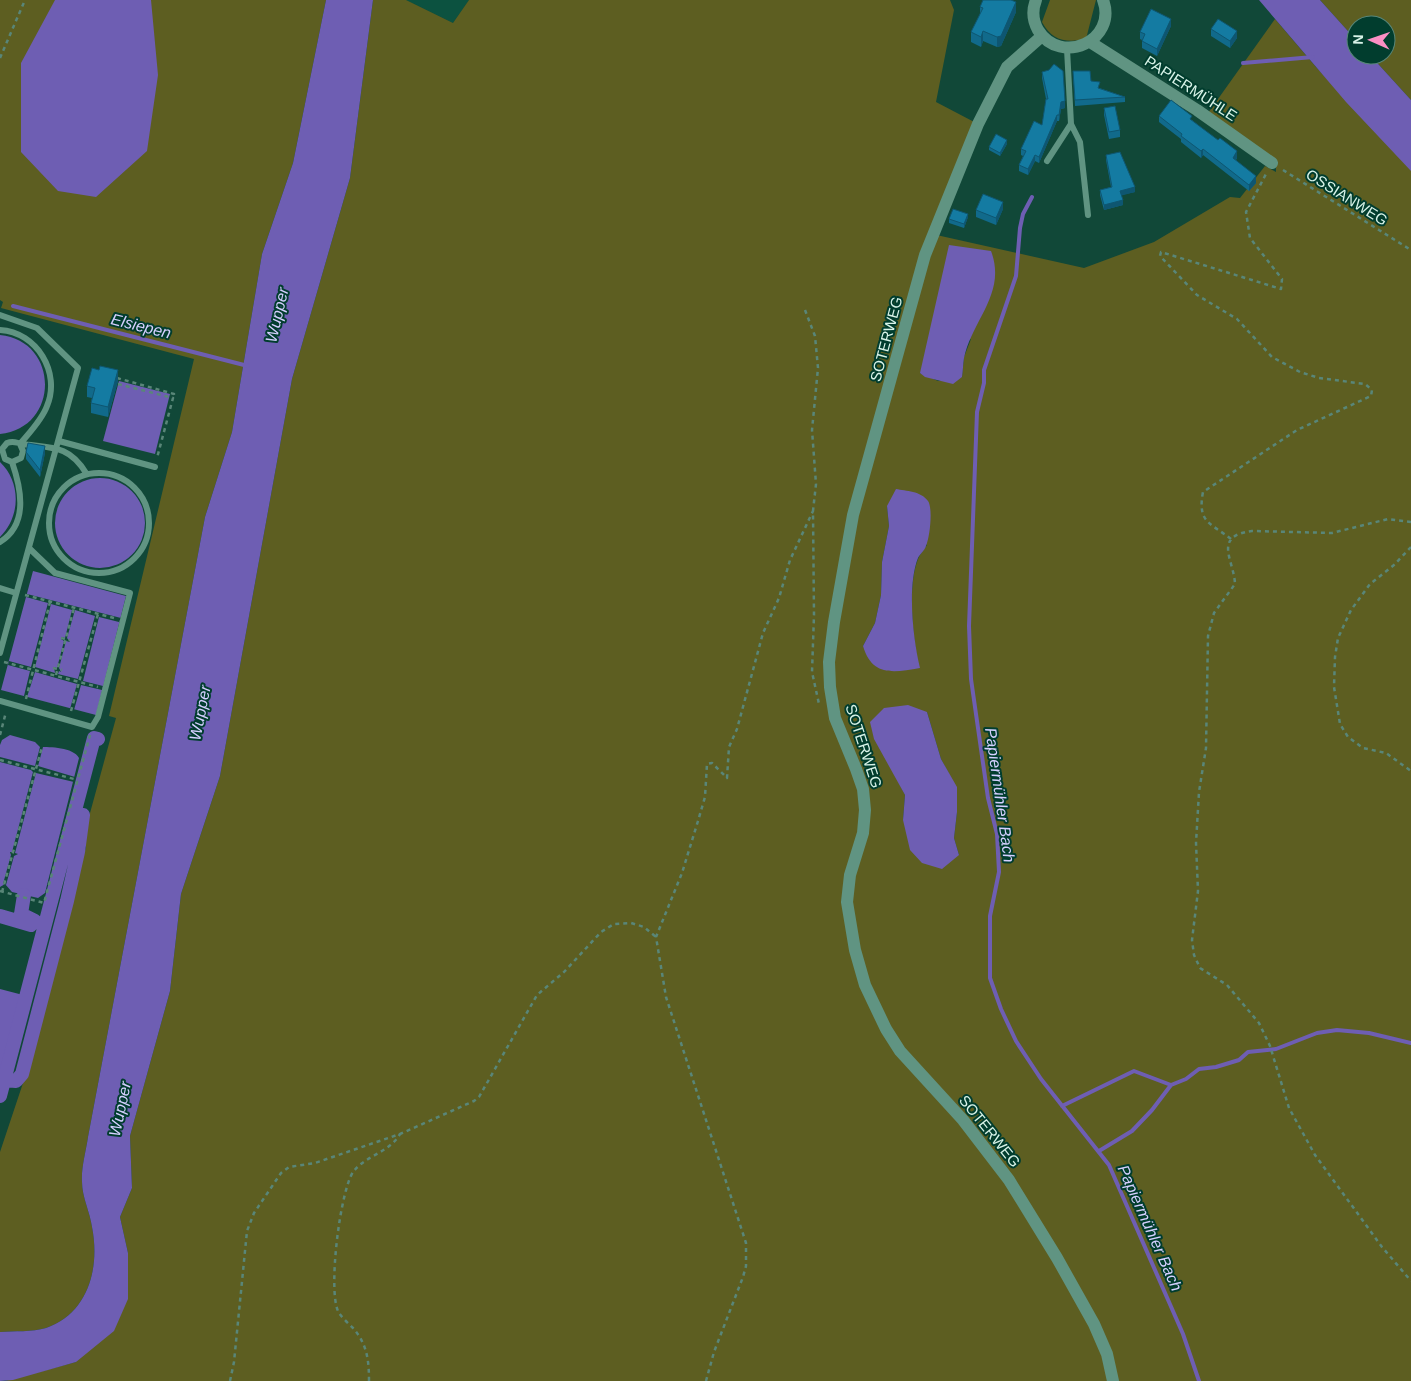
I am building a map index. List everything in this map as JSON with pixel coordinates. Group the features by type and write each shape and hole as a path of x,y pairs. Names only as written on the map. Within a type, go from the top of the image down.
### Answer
{"street":[{"path":"1036,0 1034,15 1036,26 1042,36 1049,42 1067,48 1079,47 1090,42 1103,25 1105,14 1102,0"},
{"name":"SOTERWEG","path":"1042,36 1006,67 978,124 925,255 853,515 834,622 829,662 830,687 835,718 863,789 865,810 863,833 850,875 847,902 855,950 865,985 886,1029 900,1051 963,1120 1009,1180 1057,1258 1094,1324 1107,1354 1114,1381"},
{"name":"PAPIERMÜHLE","path":"1090,42 1197,110 1272,163"}],"lane":[{"path":"1067,48 1071,124 1080,142 1088,215"},
{"path":"1046,161 1071,124"},
{"path":"0,315 37,328 78,368 0,652"},
{"path":"0,330 8,330 26,338 40,351 49,369 52,388 47,407 20,444"},
{"path":"0,542 15,525 21,507 20,486 12,462 3,456 1,449 10,441 20,444 32,443 57,449 77,458 86,473"},
{"path":"59,441 155,467"},
{"path":"12,462 19,460 23,454 20,444"},
{"path":"103,472 120,476 139,492 144,499 150,516 149,533 143,549 132,562 117,570 100,574 83,571 63,558 50,537 48,521 52,505 60,491 72,480 86,473 103,472"},
{"path":"0,701 92,727 98,716 130,593 55,572 29,548"},
{"path":"0,588 16,593"}],"path":[{"path":"0,58 25,0"},
{"path":"1231,539 1208,524 1203,518 1203,492 1297,430 1371,396 1372,390 1365,384 1319,378 1300,372 1272,357 1237,320 1198,295 1160,256 1161,252 1281,289 1282,280 1250,238 1246,212 1272,163"},
{"name":"OSSIANWEG","path":"1272,163 1411,250"},
{"path":"805,310 815,336 818,368 812,430 816,484 813,511 814,615 812,672 818,704 825,712 835,718"},
{"path":"116,378 174,394 155,467"},
{"path":"118,384 173,398"},
{"path":"706,1381 714,1352 743,1277 746,1243 666,997 656,937 682,873 705,797 707,764 712,763 727,778 729,747 737,729 763,633 779,598 790,560 808,516 813,511"},
{"path":"1411,522 1388,519 1332,533 1240,532 1231,539 1227,557 1234,584 1214,613 1207,651 1206,748 1196,843 1198,891 1192,940 1194,955 1200,968 1228,985 1259,1023 1270,1046 1282,1090 1298,1126 1319,1161 1359,1216 1411,1281"},
{"path":"1411,546 1394,565 1370,584 1351,610 1338,638 1334,687 1340,724 1348,737 1363,748 1386,753 1411,772"},
{"path":"26,595 120,620"},
{"path":"26,697 50,602"},
{"path":"56,676 60,670 74,608"},
{"path":"72,709 98,614"},
{"path":"61,638 70,640"},
{"path":"8,663 103,688"},
{"path":"54,668 60,670"},
{"path":"0,735 8,704"},
{"path":"42,747 5,884 1,892 44,903 92,727"},
{"path":"0,760 78,780"},
{"path":"230,1381 234,1362 247,1231 254,1213 281,1173 290,1167 315,1163 400,1134 479,1097 537,995 564,972 605,928 620,923 631,923 644,927 656,937"},
{"path":"369,1381 365,1344 338,1311 336,1304 333,1289 336,1252 345,1196 354,1172 362,1164 390,1148 400,1134"}],"shaded area":[{"path":"0,0 326,0 293,163 262,254 232,432 205,517 88,1137 82,1182 94,1242 92,1273 82,1300 61,1321 41,1329 0,1332 0,1152 23,1083 86,847 84,835 116,718 109,716 194,359 1,308 3,302 0,300"},
{"path":"373,0 406,0 453,23 469,0 950,0 954,10 936,102 978,124 932,234 1084,268 1154,242 1230,197 1240,198 1265,166 1276,172 1276,161 1208,113 1275,19 1316,67 1411,170 1411,1381 5,1381 76,1362 128,1253 120,1217 132,1188 130,1136 170,991 181,894 220,776 292,379 350,178","holes":["971,339 964,357 962,377 938,381 920,373","887,506 927,545 918,559 912,598 913,628 919,668 863,646 875,623 881,595 882,562 889,526","927,712 941,759 956,787 957,812 954,838 959,855 903,820 905,795 893,771"]},
{"path":"406,0 469,0 453,23"},
{"path":"1050,0 1096,0 1086,39 1072,41 1060,39 1050,33 1042,22"},
{"path":"1320,0 1411,0 1411,100 1379,65 1396,65 1396,15 1346,15 1346,29"}],"water":[{"path":"55,0 151,0 158,75 147,151 96,197 58,191 21,152 21,63"},
{"name":"Wupper","path":"326,0 373,0 350,178 292,379 220,776 181,894 170,991 130,1136 132,1188 120,1217 128,1253 128,1299 114,1331 76,1362 13,1380 0,1381 0,1332 41,1329 61,1321 82,1300 92,1273 94,1242 82,1182 88,1137 205,517 232,432 262,254 293,163"},
{"path":"1259,0 1320,0 1346,29 1346,65 1379,65 1411,100 1411,171 1346,102"},
{"path":"949,245 991,251 995,266 995,280 992,293 968,344 962,377 953,384 925,377 920,373"},
{"path":"0,335 20,341 34,352 42,367 45,384 42,402 34,417 20,428 0,434"},
{"path":"119,381 170,394 155,454 103,441"},
{"path":"0,462 12,479 16,499 12,519 0,537"},
{"path":"100,478 117,481 132,491 142,506 145,523 142,540 132,555 117,565 100,568 83,565 68,555 58,540 55,523 58,506 68,491 83,481"},
{"path":"896,489 913,492 925,498 930,505 931,516 927,542 925,549 918,558 913,583 913,628 920,668 901,671 884,670 878,667 867,656 863,646 875,623 881,595 882,562 889,526 887,506"},
{"path":"33,571 126,596 96,715 1,690"},
{"path":"908,705 927,712 941,759 957,787 954,838 959,855 942,869 922,863 910,850 903,820 905,795 874,739 870,722 884,708"},
{"path":"10,735 35,742 40,747 67,750 76,754 79,758 45,893 38,898 12,892 5,884 0,887 0,745 2,740"},
{"path":"0,989 23,995 0,1083"}],"pier":[{"path":"27,594 121,618 119,622 99,617 83,681 103,686 102,690 81,685 74,710 70,709 77,684 35,672 27,697 24,696 30,671 8,665 9,661 31,667 48,603 26,597","holes":["51,604 72,610 65,638 62,637 61,639 64,641 57,668 54,667 55,673 35,667","75,610 95,616 78,679 58,674 59,671 61,672 59,668 66,641 70,642 67,638"]},
{"path":"40,747 43,747 38,766 75,777 74,782 36,773 15,853 18,854 14,856 6,885 3,884 11,855 10,852 12,852 33,772 0,762 0,757 35,766"}],"building":[{"path":"983,0 1011,0 1016,2 1001,36 997,37 983,31 981,37 971,32 983,8 980,7"},
{"path":"1151,9 1171,19 1157,49 1142,41 1145,34 1140,32"},
{"path":"1218,19 1237,31 1230,41 1211,29"},
{"path":"1054,64 1063,71 1065,101 1061,102 1059,115 1057,115 1039,157 1035,155 1028,169 1019,165 1026,151 1021,149 1034,121 1042,125 1046,99 1048,99 1042,72 1049,70"},
{"path":"1073,71 1090,71 1091,81 1100,82 1098,88 1125,97 1075,100"},
{"path":"1171,100 1192,116 1190,119 1218,140 1220,138 1237,151 1233,158 1256,176 1249,185 1203,149 1201,151 1181,136 1182,134 1159,116"},
{"path":"1115,106 1120,130 1109,132 1104,108"},
{"path":"996,134 1007,140 1000,153 989,147"},
{"path":"1120,152 1135,187 1120,191 1123,200 1104,205 1100,190 1112,187 1106,155"},
{"path":"983,194 1003,202 996,218 976,210"},
{"path":"953,209 968,214 964,224 949,219"},
{"path":"100,366 118,370 108,407 91,403 95,388 87,386 92,368 99,370"},
{"path":"28,443 45,446 40,470 26,452"}],"waterway":[{"name":"Papiermühler Bach","path":"1243,63 1313,57"},
{"name":"Papiermühler Bach","path":"1032,197 1023,214 1016,276 984,370 984,383 977,412 969,626 971,679 988,798 997,834 999,872 990,916 990,978 1001,1009 1016,1041 1041,1079 1109,1165 1183,1334 1199,1381"},
{"name":"Elsiepen","path":"13,306 248,366"},
{"path":"0,1096 94,738 98,739"},
{"path":"4,1080 16,1081 22,1074 67,901 78,852 83,815"},
{"path":"24,895 21,914 35,921"},
{"path":"0,916 31,925"},
{"path":"1062,1106 1134,1071 1171,1085 1186,1079 1199,1069 1216,1067 1239,1060 1248,1052 1276,1049 1317,1033 1337,1030 1369,1033 1411,1043"},
{"path":"1099,1151 1132,1131 1152,1110 1171,1085"}]}
